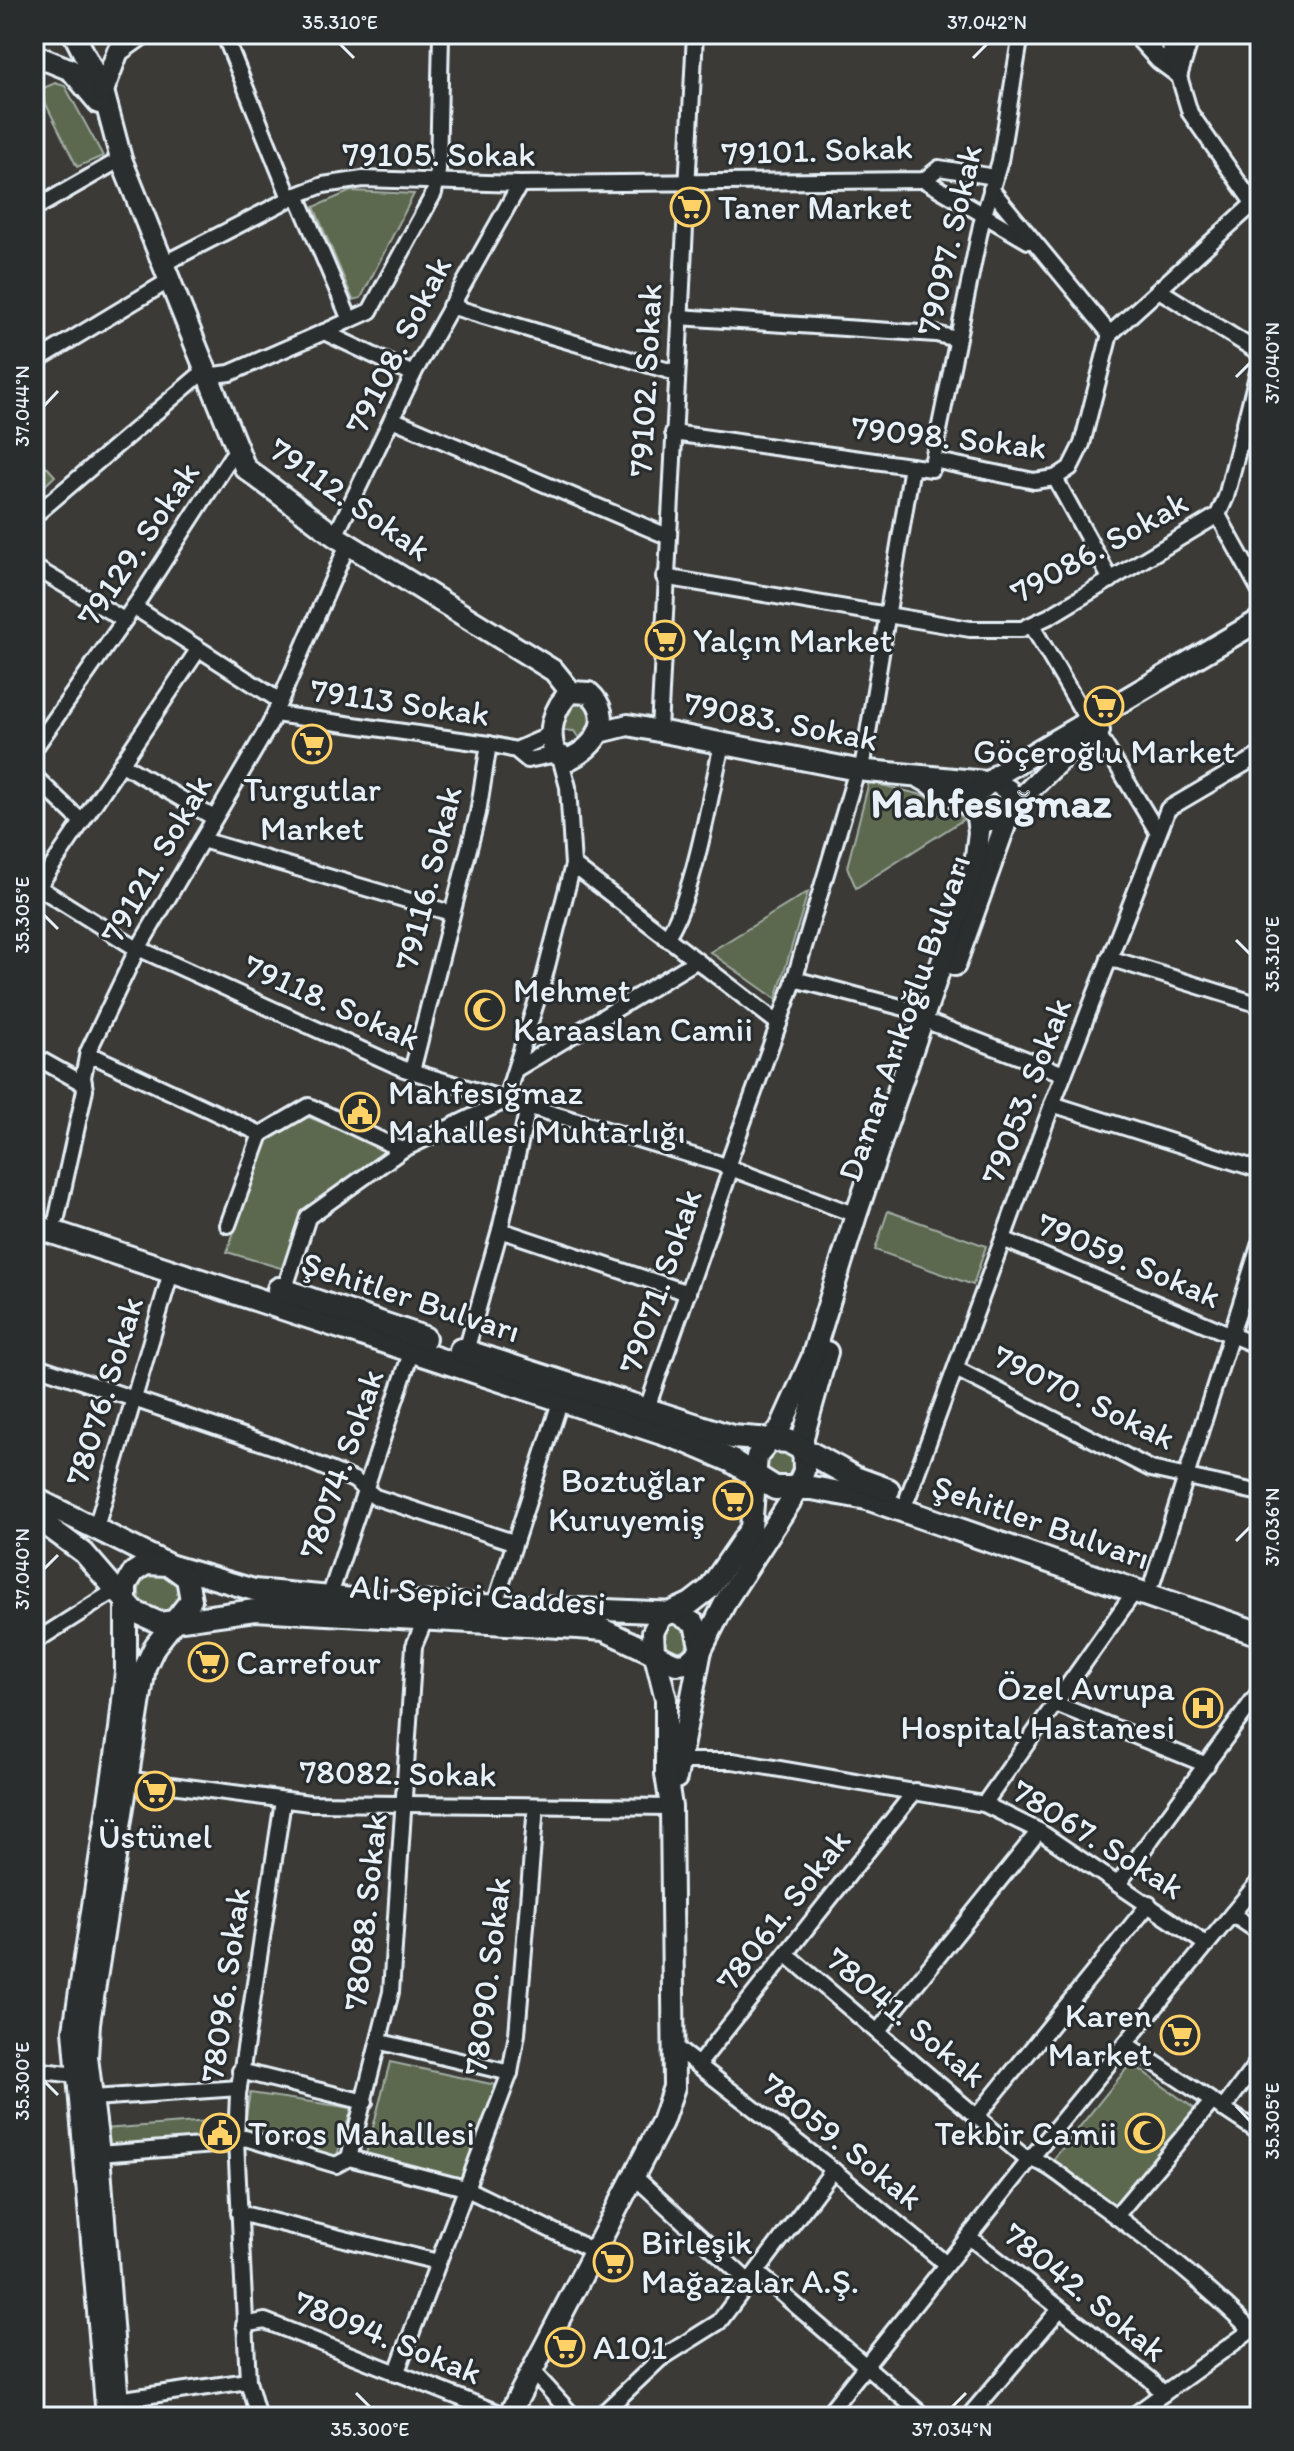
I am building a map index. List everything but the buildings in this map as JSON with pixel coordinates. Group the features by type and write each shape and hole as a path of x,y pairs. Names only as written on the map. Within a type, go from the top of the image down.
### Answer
{"main road":[{"path":"103,91 115,56 142,34"},
{"path":"34,56 81,36"},
{"name":"79112. Sokak","path":"81,36 103,91 121,159 239,459 277,493 341,540 554,671 571,692"},
{"path":"34,56 71,70 107,112"},
{"name":"Damar Arıkoğlu Bulvarı","path":"768,1440 780,1429 790,1411 812,1358 856,1215 1011,808 1093,727 1260,620"},
{"name":"Damar Arıkoğlu Bulvarı","path":"985,784 1260,635"},
{"path":"571,692 589,693 628,725 600,732 565,755 553,730 555,709 571,692"},
{"path":"600,732 604,718 601,705"},
{"name":"79083. Sokak","path":"628,725 857,770 985,784"},
{"path":"921,778 974,808 981,818 993,821 1005,817 1011,808 1008,790 997,783 985,784 976,791 974,808"},
{"name":"Damar Arıkoğlu Bulvarı","path":"804,1451 803,1437 824,1362 975,865 979,832 974,808"},
{"name":"Şehitler Bulvarı","path":"34,1225 57,1217 646,1411 732,1437 768,1440"},
{"name":"Şehitler Bulvarı","path":"34,1225 703,1448 732,1461 755,1477"},
{"path":"508,2417 662,2122 674,2087 673,1761 666,1699 653,1632 661,1617 691,1603 709,1589 743,1541 754,1511 757,1456 768,1440 788,1441 804,1451 806,1462 796,1489 727,1599 701,1650 673,1761"},
{"name":"Şehitler Bulvarı","path":"804,1451 855,1478 1144,1586 1260,1634"},
{"path":"755,1477 775,1488 796,1489"},
{"name":"Şehitler Bulvarı","path":"796,1489 822,1489 867,1498 1144,1586 1260,1619"},
{"name":"Ali Sepici Caddesi","path":"34,1498 95,1531 169,1565 241,1588 329,1598 669,1612"},
{"path":"34,1516 70,1540 144,1619 160,1623 175,1621"},
{"path":"146,1564 169,1565 187,1578 191,1600 155,1646 145,1667 89,2023 87,2057 99,2154 114,2411 76,2075 74,2030 120,1729 122,1597 134,1572 146,1564"},
{"name":"Ali Sepici Caddesi","path":"175,1621 255,1610 604,1630 656,1656"},
{"path":"669,1612 683,1614 695,1624 701,1650"},
{"path":"656,1656 676,1664 687,1663 701,1650"}],"street":[{"path":"224,34 293,197 350,320"},
{"path":"34,516 197,377 230,373 370,311 433,196 441,34"},
{"name":"79102. Sokak","path":"659,730 664,577 695,34"},
{"name":"79097. Sokak","path":"933,460 983,215 993,183 1021,34"},
{"path":"1136,34 1159,59 1178,73"},
{"path":"1055,478 1070,468 1082,444 1110,334 1258,210 1190,113 1169,34"},
{"path":"1178,73 1190,34"},
{"path":"34,209 121,159"},
{"name":"79101. Sokak","path":"686,184 924,180 939,168 993,183"},
{"name":"79105. Sokak","path":"34,362 166,272 293,197 323,185 363,179 520,184 686,184"},
{"path":"924,180 1044,252"},
{"path":"993,183 1110,334"},
{"name":"79108. Sokak","path":"341,540 413,374 520,184"},
{"path":"1159,290 1260,353"},
{"path":"450,306 676,373"},
{"path":"679,317 936,334 957,339"},
{"path":"324,332 413,374"},
{"name":"79086. Sokak","path":"664,577 970,629 1032,626 1218,515 1226,497 1260,364"},
{"path":"392,419 667,536"},
{"name":"79098. Sokak","path":"673,433 932,469 933,460 1034,481 1055,478 1111,580"},
{"name":"79129. Sokak","path":"36,742 134,607 231,457 239,459"},
{"name":"79071. Sokak","path":"646,1411 794,979 857,770 864,761 912,466"},
{"path":"1218,515 1260,591"},
{"name":"79121. Sokak","path":"57,1217 87,1058 139,948 278,707 341,540"},
{"path":"34,567 124,620"},
{"path":"134,607 278,707"},
{"path":"1032,626 1158,833"},
{"path":"36,890 198,650"},
{"name":"79113 Sokak","path":"278,707 489,744 516,750 528,760 565,755"},
{"path":"516,750 553,730"},
{"name":"79116. Sokak","path":"412,1071 478,813 489,744"},
{"path":"666,938 673,928 693,866 722,744"},
{"path":"284,1291 308,1217 402,1150 505,1101 518,1068 573,865 565,755"},
{"name":"79053. Sokak","path":"908,1497 1052,1104 1168,809 1260,755"},
{"path":"122,764 214,818"},
{"path":"34,776 81,821"},
{"path":"202,840 451,913"},
{"path":"573,865 779,1024"},
{"name":"79118. Sokak","path":"36,890 139,948 412,1071 528,1108 624,1133 856,1215"},
{"path":"1109,958 1260,1005"},
{"path":"518,1068 696,961"},
{"path":"794,979 929,1019 1064,1074"},
{"path":"34,1056 84,1084"},
{"path":"87,1058 98,1058 261,1134"},
{"path":"1052,1104 1260,1170"},
{"path":"228,1225 261,1134 309,1106 402,1150"},
{"path":"466,1351 500,1230 528,1108"},
{"path":"500,1230 688,1293"},
{"name":"79059. Sokak","path":"1003,1239 1260,1347"},
{"path":"984,1804 1144,1586 1186,1476 1260,1243"},
{"name":"78076. Sokak","path":"95,1531 172,1269"},
{"name":"78074. Sokak","path":"329,1598 412,1350"},
{"path":"34,1365 275,1447 354,1480 375,1497 513,1542"},
{"name":"79070. Sokak","path":"956,1369 1151,1469 1260,1493"},
{"path":"494,1607 561,1399"},
{"path":"34,1642 122,1597"},
{"name":"78088. Sokak","path":"349,2158 381,2042 391,1992 406,1803 414,1646 424,1622"},
{"path":"1118,1884 1260,1691"},
{"path":"1056,1704 1207,1765"},
{"name":"78067. Sokak","path":"673,1761 733,1761 984,1804 1039,1831 1207,1945"},
{"name":"78082. Sokak","path":"125,1779 283,1801 671,1807"},
{"name":"78061. Sokak","path":"698,2065 915,1791"},
{"name":"78096. Sokak","path":"258,2417 248,2381 236,2141 240,2071 283,1801"},
{"name":"78090. Sokak","path":"396,2374 510,2073 536,1806"},
{"path":"879,2030 1039,1831"},
{"path":"825,2417 1031,2158 1260,1880"},
{"path":"977,2116 1149,1904"},
{"path":"1232,1914 1260,1933"},
{"name":"78041. Sokak","path":"786,1954 879,2030 1023,2156 1031,2158 1116,2216 1256,2327"},
{"path":"381,2042 510,2073"},
{"path":"1126,2044 1260,2133"},
{"name":"78059. Sokak","path":"676,2048 833,2170 946,2264"},
{"path":"1116,2216 1260,2059"},
{"path":"34,2070 76,2075"},
{"path":"240,2071 365,2102"},
{"path":"93,2098 239,2088"},
{"path":"99,2154 245,2138 336,2165 349,2158 465,2188 596,2252"},
{"path":"599,2417 660,2359 719,2322 833,2170"},
{"path":"634,2176 925,2417"},
{"path":"239,2213 438,2262"},
{"name":"78042. Sokak","path":"969,2237 1151,2380 1163,2394"},
{"path":"968,2417 1060,2309"},
{"name":"78094. Sokak","path":"244,2325 265,2321 508,2417"},
{"path":"1131,2417 1256,2327"},
{"path":"533,2372 574,2417"},
{"path":"114,2411 248,2381"}],"green space":[{"path":"55,83 65,86 103,156 77,167 39,90"},
{"path":"351,191 414,194 361,298 353,300 314,207"},
{"path":"34,453 55,476 35,495 34,494"},
{"path":"582,704 592,712 595,724 581,741 574,731 558,730 569,705"},
{"path":"869,782 943,800 964,819 856,888 847,867"},
{"path":"808,892 776,999 710,952"},
{"path":"306,1116 389,1150 304,1209 284,1269 227,1252 266,1139"},
{"path":"888,1211 986,1246 973,1285 875,1250"},
{"path":"781,1449 791,1453 795,1463 791,1473 781,1477 771,1473 767,1463 771,1453"},
{"path":"159,1572 173,1578 179,1592 173,1606 159,1612 145,1606 139,1592 145,1578"},
{"path":"675,1624 685,1628 689,1638 685,1648 675,1652 665,1648 661,1638 665,1628"},
{"path":"390,2062 500,2086 458,2184 365,2158"},
{"path":"1131,2063 1199,2112 1120,2212 1052,2161"},
{"path":"250,2093 352,2108 336,2158 242,2139"},
{"path":"223,2120 224,2142 106,2146 104,2129"}],"place":[{"name":"Taner Market","path":"690,207"},
{"name":"Yalçın Market","path":"665,640"},
{"name":"Göçeroğlu Market","path":"1104,706"},
{"name":"Turgutlar Market","path":"312,744"},
{"name":"Mehmet Karaaslan Camii","path":"485,1010"},
{"name":"Mahfesığmaz Mahallesi Muhtarlığı","path":"360,1112"},
{"name":"Boztuğlar Kuruyemiş","path":"733,1500"},
{"name":"Carrefour","path":"208,1662"},
{"name":"Özel Avrupa Hospital Hastanesi","path":"1203,1708"},
{"name":"Üstünel","path":"155,1791"},
{"name":"Karen Market","path":"1180,2035"},
{"name":"Toros Mahallesi","path":"220,2133"},
{"name":"Tekbir Camii","path":"1145,2133"},
{"name":"Birleşik Mağazalar A.Ş.","path":"613,2262"},
{"name":"A101","path":"565,2347"}],"district":[{"name":"Mahfesığmaz","path":"991,802"}]}
